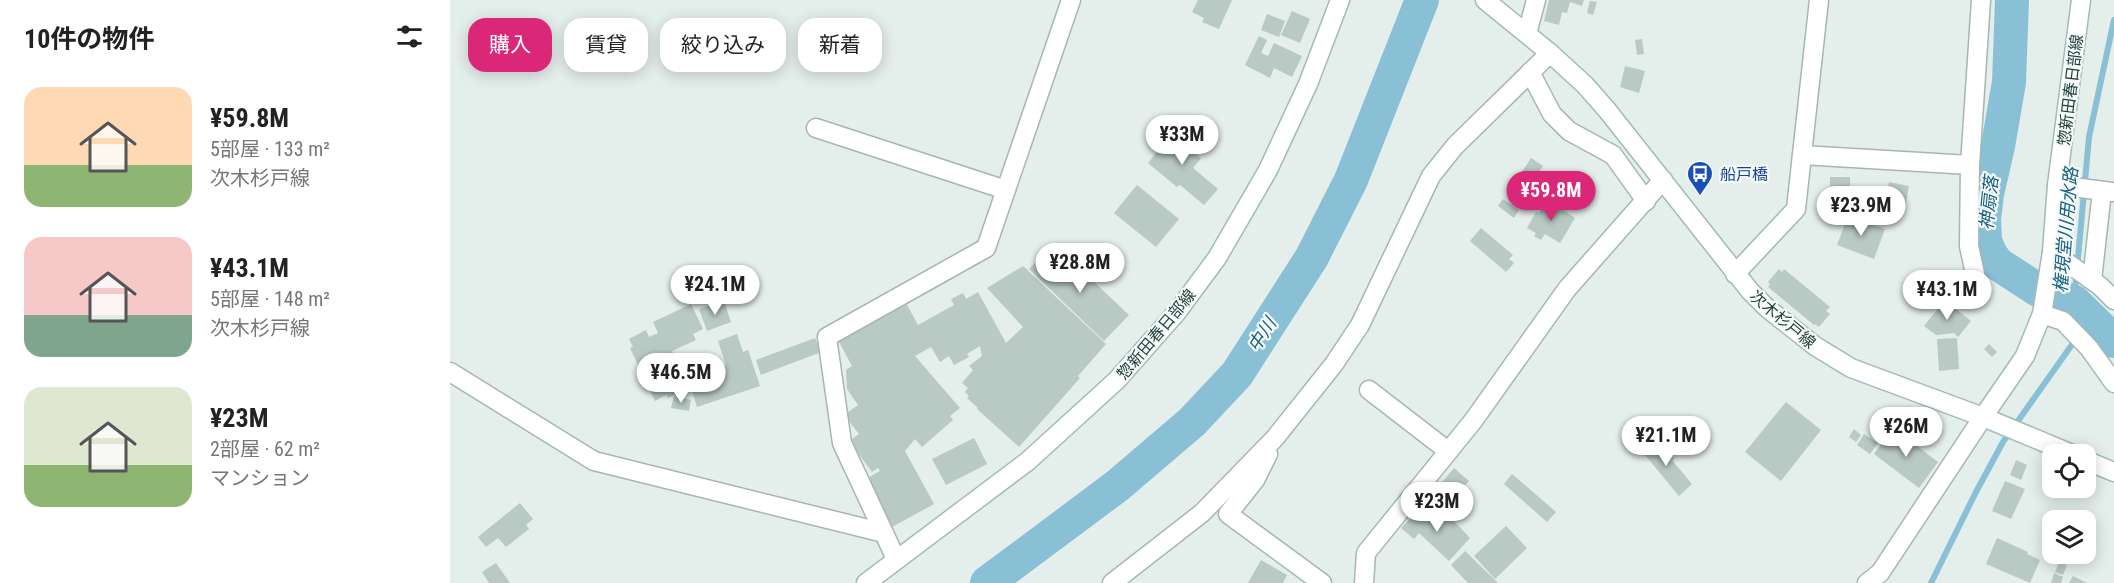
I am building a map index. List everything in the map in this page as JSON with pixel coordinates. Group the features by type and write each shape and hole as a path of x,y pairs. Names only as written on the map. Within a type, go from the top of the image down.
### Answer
{"street":[{"path":"896,559 842,444 827,337 986,248 1071,0"},
{"name":"惣新田春日部線","path":"866,583 1028,461 1117,380 1177,312 1217,258 1268,170 1308,84 1340,0"},
{"name":"次木杉戸線","path":"1485,0 1585,85 1664,180 1735,274 1767,308 1815,346 1837,360 1867,374 2048,444"},
{"path":"1524,31 1536,0"},
{"path":"1735,274 1796,209 1820,0"},
{"path":"1975,274 1969,246 1970,165 1981,0"},
{"name":"惣新田春日部線","path":"2042,314 2052,252 2057,185 2081,0"},
{"path":"1112,583 1202,513 1275,438 1334,364 1360,325 1431,176 1455,146 1550,53"},
{"path":"1530,72 1552,114 1569,131 1613,155 1646,201"},
{"path":"816,128 1006,190"},
{"path":"1802,155 1970,165"},
{"path":"1364,583 1366,553 1473,421 1567,289 1664,180"},
{"path":"2057,185 2108,191 2092,280"},
{"path":"2052,252 2092,280 2114,300"},
{"path":"1880,580 1983,417 2025,356 2042,314 2063,321 2089,348 2114,383"},
{"path":"450,372 594,461 884,533"},
{"path":"1369,390 1449,452"},
{"path":"1275,438 1255,480 1228,514 1322,583"},
{"path":"2096,465 2114,472"}],"building":[{"path":"1198,0 1232,0 1219,29 1202,22 1204,18 1192,12"},
{"path":"1549,0 1584,0 1582,6 1570,2 1567,13 1562,12 1559,25 1544,21"},
{"path":"1590,1 1597,2 1593,15 1587,13"},
{"path":"1292,11 1310,19 1300,43 1281,35"},
{"path":"1267,14 1285,21 1279,37 1261,30"},
{"path":"1259,36 1267,40 1261,53 1268,56 1274,43 1302,56 1292,77 1274,68 1270,78 1245,65"},
{"path":"1642,39 1644,54 1637,55 1635,40"},
{"path":"1625,66 1645,71 1639,93 1620,87"},
{"path":"1178,125 1193,137 1182,150 1185,152 1189,148 1201,158 1193,168 1218,189 1204,205 1180,185 1177,187 1148,163"},
{"path":"1531,158 1543,166 1539,172 1545,175 1528,202 1510,190"},
{"path":"1830,177 1850,177 1850,204 1830,204"},
{"path":"1889,182 1909,186 1905,208 1884,204"},
{"path":"1137,185 1179,219 1156,247 1114,213"},
{"path":"1503,199 1519,210 1514,218 1498,206"},
{"path":"1547,199 1575,218 1560,243 1545,234 1541,240 1534,236 1536,233 1527,228"},
{"path":"1848,216 1885,229 1874,259 1837,245"},
{"path":"1481,228 1513,255 1509,259 1514,263 1506,272 1470,241"},
{"path":"1059,249 1129,315 1104,341 1029,269 1039,259 1042,262"},
{"path":"1023,266 1106,344 1078,376 1080,378 1019,447 967,398 969,396 965,392 968,388 962,383 973,370 969,366 982,356 980,346 967,354 969,357 954,365 949,356 940,362 931,347 915,356 960,408 950,416 953,420 922,447 915,439 905,451 934,504 892,527 866,479 880,471 878,468 872,472 849,441 859,434 844,415 858,405 847,389 846,370 852,366 838,340 906,303 918,325 954,305 951,299 963,293 966,299 978,292 1006,343 1023,327 987,288"},
{"path":"1779,269 1782,272 1784,269 1830,307 1826,311 1830,314 1819,327 1768,287 1770,284 1768,282"},
{"path":"1945,300 1971,321 1958,337 1954,333 1936,335 1924,326"},
{"path":"724,301 731,322 707,331 699,309"},
{"path":"691,304 703,329 693,334 696,340 672,351 690,387 668,398 666,395 655,401 630,348 633,347 629,339 646,330 649,337 658,333 653,322"},
{"path":"737,334 743,352 748,350 760,386 697,407 690,385 698,383 695,375 726,365 718,341"},
{"path":"815,338 821,352 761,375 756,360"},
{"path":"1957,338 1959,369 1939,371 1937,339"},
{"path":"1989,344 1997,352 1992,357 1984,349"},
{"path":"674,396 691,400 689,411 671,408"},
{"path":"1786,402 1821,430 1781,481 1745,452"},
{"path":"1893,428 1938,462 1919,488 1874,454"},
{"path":"1854,429 1861,435 1856,442 1849,437"},
{"path":"1864,434 1878,443 1870,454 1857,445"},
{"path":"974,438 987,464 946,485 932,459"},
{"path":"1653,438 1664,452 1666,450 1674,459 1672,460 1692,484 1679,496 1640,449"},
{"path":"2016,460 2027,465 2021,480 2010,475"},
{"path":"1454,468 1469,481 1459,492 1462,495 1456,501 1452,498 1447,504 1434,492"},
{"path":"1512,474 1556,512 1547,522 1504,484"},
{"path":"2005,481 2025,489 2011,519 1992,511"},
{"path":"520,503 533,519 526,525 529,529 506,547 498,538 486,547 478,537"},
{"path":"1420,508 1432,520 1440,511 1449,520 1451,518 1470,538 1449,561 1419,533 1414,539 1401,528"},
{"path":"1506,526 1527,548 1495,579 1474,556"},
{"path":"1997,538 2040,560 2030,583 1986,564"},
{"path":"1465,551 1498,583 1468,583 1451,565"},
{"path":"1261,560 1287,575 1283,583 1248,583"},
{"path":"496,563 510,583 489,583 482,572"},
{"path":"2058,564 2067,565 2063,575 2055,572"},
{"path":"2054,573 2063,577 2061,583 2051,583"},
{"path":"2073,576 2087,583 2069,583"}],"waterway":[{"name":"中川","path":"987,583 1117,486 1192,422 1237,374 1312,257 1351,180 1422,0"},
{"name":"神扇落","path":"2012,0 2009,82 1987,194 1984,219 1985,241 1998,264 2038,290 2074,302 2114,341"},
{"name":"権現堂川用水路","path":"2078,330 2074,302 2089,137 2114,20"},
{"name":"権現堂川用水路","path":"1931,583 2003,442 2076,339"}],"place":[{"name":"船戸橋","path":"1700,197"}]}
